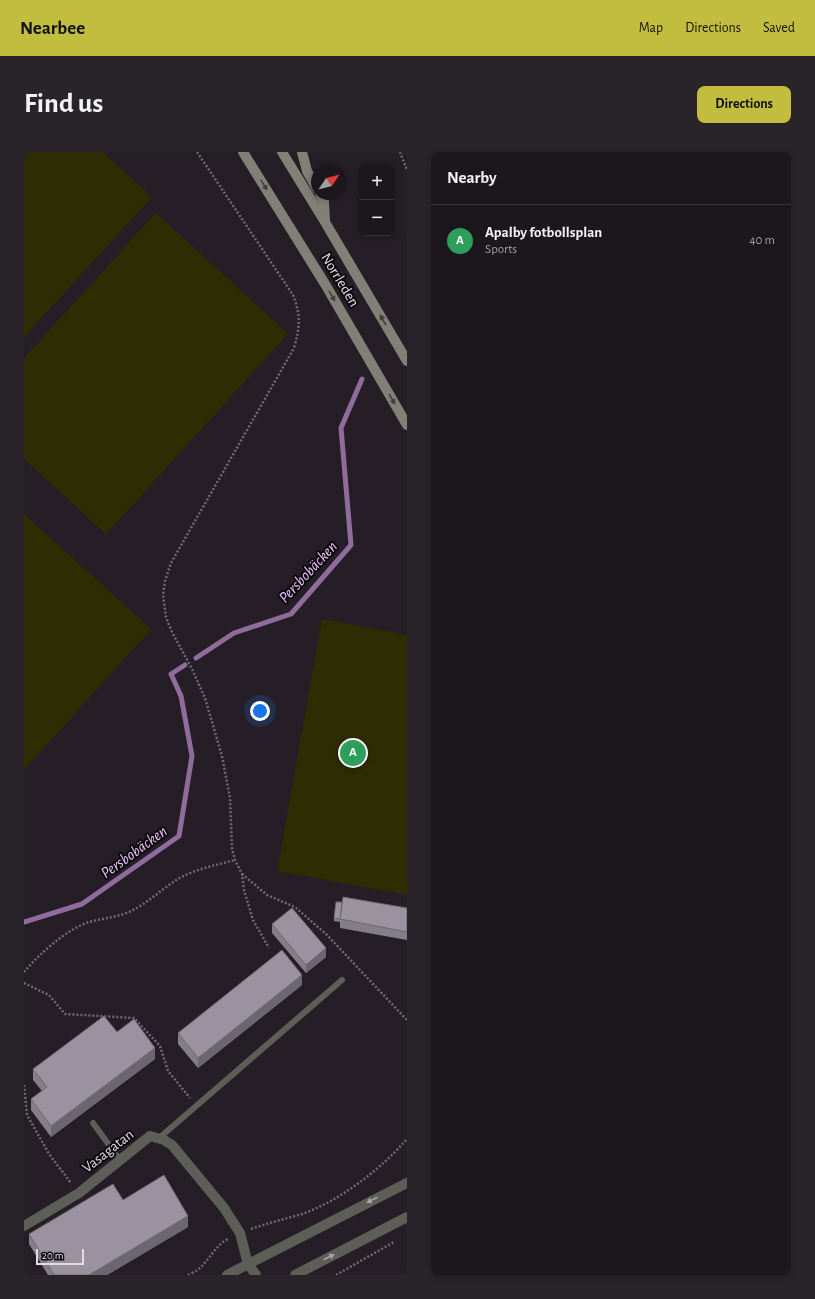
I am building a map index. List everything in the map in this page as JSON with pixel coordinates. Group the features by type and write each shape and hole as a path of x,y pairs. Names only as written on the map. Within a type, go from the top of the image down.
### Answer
{"main road":[{"name":"Norrleden","path":"243,152 325,284 407,425"},
{"name":"Norrleden","path":"282,152 407,361"},
{"path":"302,152 307,171 311,178"},
{"path":"323,200 325,222"}],"street":[{"name":"Vasagatan","path":"24,1226 79,1193 150,1136 172,1145 224,1208 240,1233 248,1264"},
{"path":"227,1275 407,1183"},
{"path":"295,1275 407,1217"},
{"path":"248,1264 256,1275"}],"lane":[{"path":"158,1139 342,980"},
{"path":"93,1123 120,1160"}],"path":[{"path":"197,152 293,295 299,316 298,336 294,348 171,563 165,581 163,595 166,617 171,630 192,669 205,698 222,756 230,798 232,848 235,860 242,874 253,920 269,948"},
{"path":"400,152 407,170"},
{"path":"24,972 36,958 74,929 88,923 116,917 135,909 179,878 198,870 235,860"},
{"path":"242,874 267,895 294,907 327,935 407,1020"},
{"path":"24,983 49,995 65,1014 134,1018 160,1046 168,1071 196,1106"},
{"path":"24,1085 27,1115 49,1154 79,1193"},
{"path":"302,1214 338,1196 361,1180 380,1166 407,1139"},
{"path":"336,1275 394,1242"}],"shaded area":[{"path":"24,152 103,152 152,197 24,337"},
{"path":"156,213 288,334 106,534 24,459 24,358"},
{"path":"24,514 151,629 24,770"},
{"path":"322,619 407,635 407,895 277,871"}],"building":[{"path":"343,897 407,908 407,932 340,919"},
{"path":"336,902 342,902 340,919 334,918"},
{"path":"292,908 326,948 306,965 272,924"},
{"path":"282,950 302,975 198,1058 178,1033"},
{"path":"104,1016 117,1032 134,1019 155,1048 51,1126 31,1099 47,1087 33,1069"},
{"path":"164,1175 188,1216 89,1275 54,1275 29,1234 113,1184 123,1200"}],"waterway":[{"name":"Persbobäcken","path":"196,658 234,633 291,614 351,545 341,428 362,379"},
{"name":"Persbobäcken","path":"24,922 82,904 179,836 192,756 181,696 171,674 185,665"}],"place":[{"name":"Apalby fotbollsplan","path":"353,753"}]}
